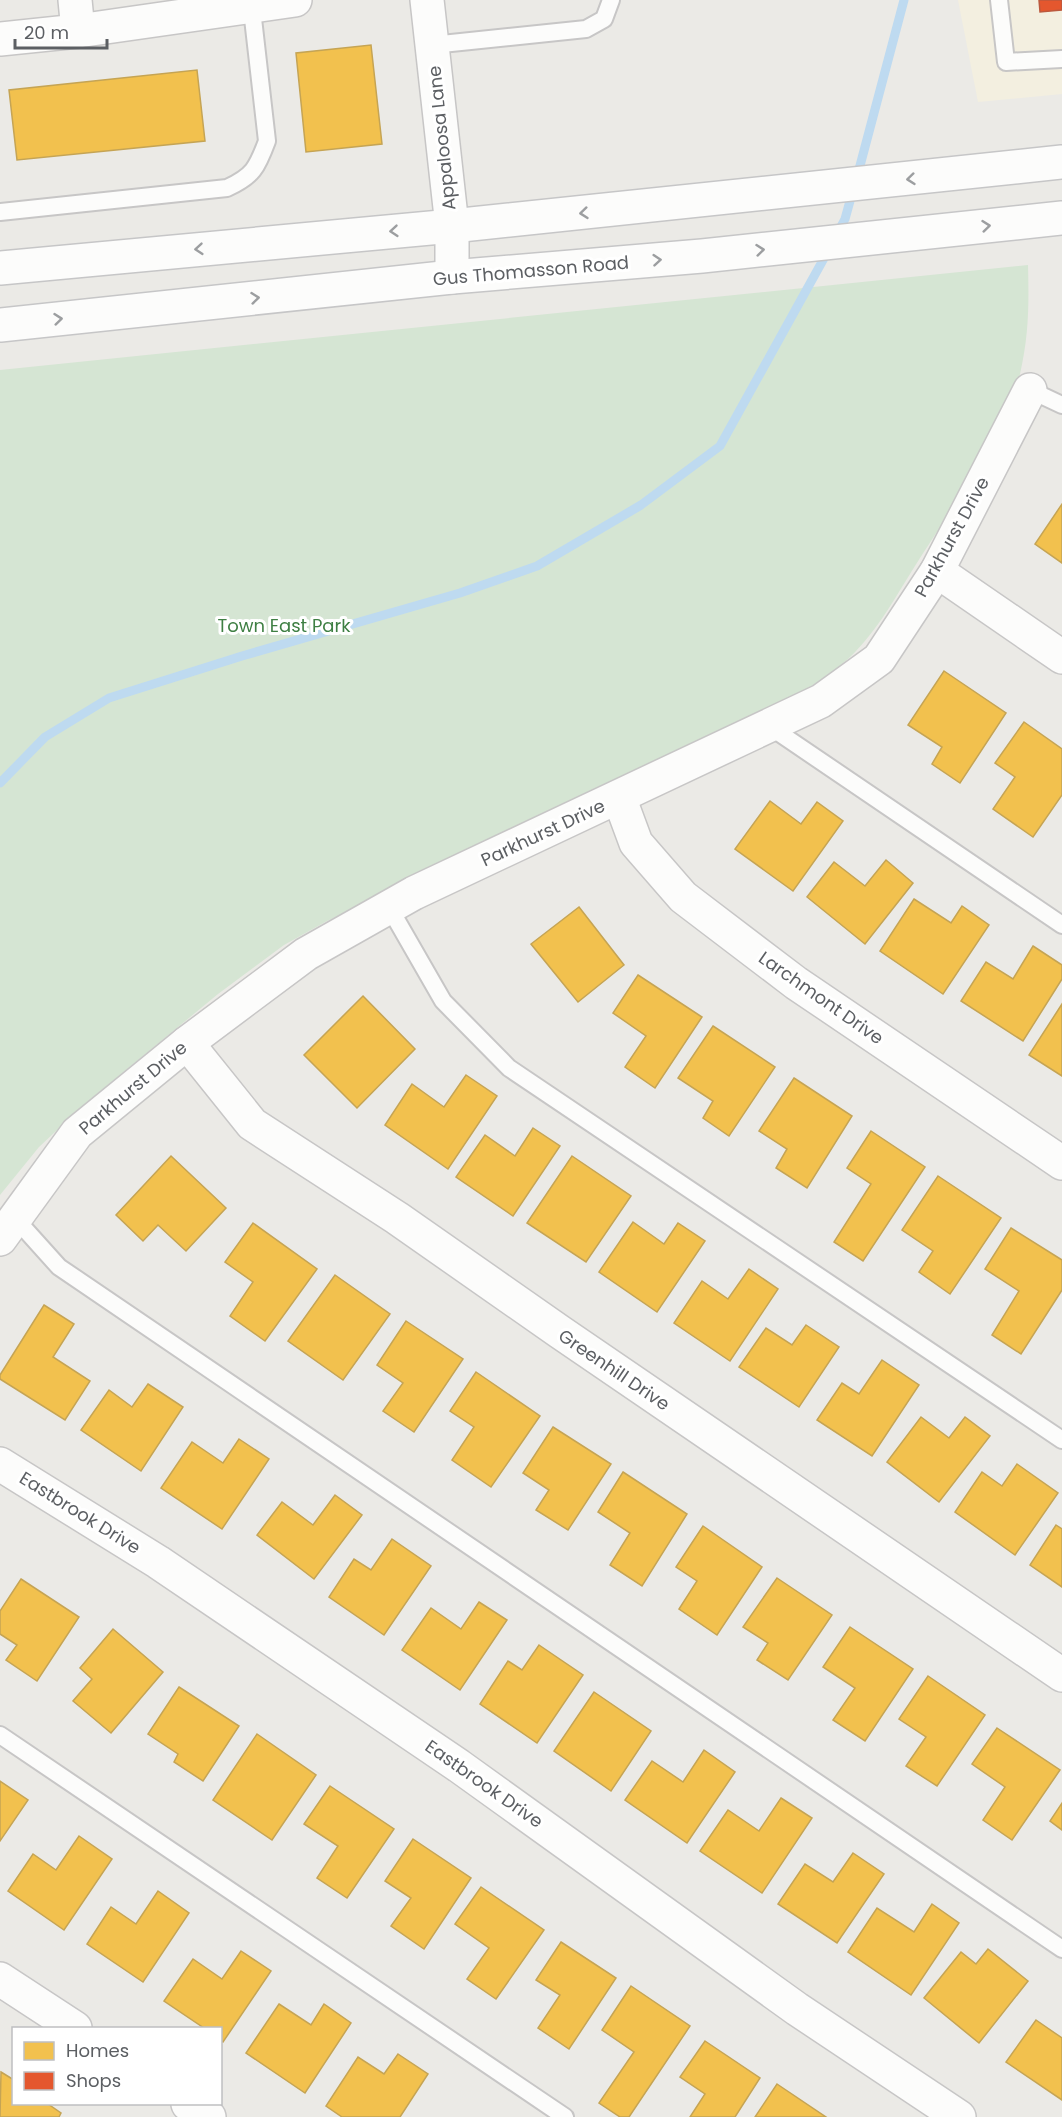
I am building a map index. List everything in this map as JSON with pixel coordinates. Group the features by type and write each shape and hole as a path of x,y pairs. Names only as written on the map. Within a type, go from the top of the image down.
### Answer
{"street":[{"path":"0,39 77,15 295,0"},
{"name":"Appaloosa Lane","path":"427,0 452,226 452,277"},
{"path":"0,268 452,226 1062,162"},
{"name":"Gus Thomasson Road","path":"0,325 452,277 702,256 1062,218"},
{"name":"Parkhurst Drive","path":"7,1228 77,1133 187,1043 306,954 414,893 821,701 879,658 937,571 1030,390"},
{"path":"937,571 1062,657"},
{"name":"Larchmont Drive","path":"619,797 636,843 683,897 796,983 1062,1163"},
{"name":"Greenhill Drive","path":"187,1043 252,1124 397,1218 1062,1675"},
{"name":"Eastbrook Drive","path":"0,1464 158,1562 440,1752 797,2009 959,2117"},
{"path":"0,1979 73,2027"},
{"path":"191,2105 209,2117"}],"lane":[{"path":"432,45 586,29 604,20 612,0"},
{"path":"999,0 1006,62 1062,59"},
{"path":"0,212 227,188 247,179 261,157 267,141 251,2"},
{"path":"1030,390 1062,405"},
{"path":"769,726 1062,924"},
{"path":"390,907 443,1001 509,1068 1062,1440"},
{"path":"7,1228 59,1267 1062,1949"},
{"path":"0,1735 565,2117"}],"shaded area":[{"path":"958,0 1062,0 1062,94 978,102"}],"green space":[{"name":"Town East Park","path":"1028,265 1025,346 1020,374 1003,422 978,469 888,610 849,658 805,690 777,706 327,921 284,945 218,994 86,1103 39,1147 0,1195 0,370"}],"building: Homes":[{"path":"371,45 382,144 306,152 296,53"},
{"path":"197,70 205,141 17,160 9,90"},
{"path":"1062,504 1062,563 1035,544"},
{"path":"944,671 1006,713 960,783 932,764 942,747 908,725"},
{"path":"1024,722 1062,749 1062,795 1033,837 993,809 1015,777 995,763"},
{"path":"770,801 801,824 817,802 843,821 793,891 735,849"},
{"path":"886,860 913,883 865,944 807,897 834,862 865,886"},
{"path":"914,899 951,923 962,906 989,925 943,994 880,951"},
{"path":"579,907 624,965 578,1002 531,944"},
{"path":"1033,946 1062,965 1062,979 1023,1041 961,1001 986,962 1013,979"},
{"path":"638,975 702,1017 655,1088 625,1067 646,1036 613,1013"},
{"path":"363,996 415,1049 357,1108 304,1055"},
{"path":"1062,1004 1062,1076 1029,1055"},
{"path":"713,1026 775,1067 729,1136 703,1118 713,1101 678,1078"},
{"path":"466,1075 497,1096 448,1169 385,1125 412,1084 444,1107"},
{"path":"794,1078 852,1116 807,1188 776,1168 787,1149 759,1131"},
{"path":"533,1128 560,1146 513,1216 456,1177 485,1135 515,1156"},
{"path":"871,1131 925,1167 863,1261 834,1242 871,1184 847,1168"},
{"path":"171,1156 226,1208 186,1251 158,1225 143,1241 116,1215"},
{"path":"572,1156 631,1196 586,1262 527,1223"},
{"path":"938,1176 1001,1218 950,1294 919,1272 933,1251 902,1230"},
{"path":"633,1222 664,1244 678,1223 705,1241 657,1312 599,1272"},
{"path":"253,1223 317,1269 265,1341 230,1316 253,1282 225,1262"},
{"path":"1011,1228 1062,1260 1062,1290 1021,1354 992,1335 1019,1291 985,1269"},
{"path":"749,1269 778,1289 730,1361 674,1323 702,1281 728,1299"},
{"path":"335,1275 390,1314 343,1380 288,1341"},
{"path":"44,1305 74,1324 53,1357 90,1381 65,1420 0,1379 0,1375"},
{"path":"406,1321 463,1359 414,1432 383,1411 403,1383 377,1365"},
{"path":"806,1325 839,1347 799,1407 739,1367 766,1328 792,1345"},
{"path":"882,1360 919,1385 872,1456 817,1420 842,1383 859,1394"},
{"path":"476,1372 540,1416 491,1487 452,1460 474,1427 450,1411"},
{"path":"148,1384 183,1407 141,1471 81,1430 109,1390 132,1407"},
{"path":"921,1417 949,1438 965,1417 990,1436 939,1502 887,1462"},
{"path":"553,1427 611,1464 568,1530 536,1510 549,1490 523,1473"},
{"path":"239,1439 269,1459 222,1529 161,1488 192,1442 223,1463"},
{"path":"1017,1464 1058,1493 1015,1555 955,1512 982,1472 1002,1486"},
{"path":"623,1472 687,1514 642,1586 610,1565 630,1533 598,1512"},
{"path":"335,1495 362,1515 314,1579 257,1535 282,1502 313,1525"},
{"path":"1056,1525 1062,1529 1062,1587 1030,1565"},
{"path":"703,1526 762,1567 717,1635 679,1609 697,1581 676,1567"},
{"path":"392,1539 431,1566 384,1635 329,1597 354,1559 371,1570"},
{"path":"777,1578 832,1615 788,1680 757,1660 768,1643 743,1627"},
{"path":"21,1579 79,1617 37,1681 6,1660 17,1645 0,1634 0,1611"},
{"path":"479,1602 507,1620 460,1690 402,1650 431,1608 461,1629"},
{"path":"850,1627 913,1669 865,1741 833,1720 855,1688 823,1667"},
{"path":"113,1629 163,1672 111,1733 73,1701 92,1679 80,1668"},
{"path":"539,1645 583,1675 537,1743 480,1704 508,1661 522,1670"},
{"path":"928,1676 985,1715 937,1786 906,1766 926,1737 899,1719"},
{"path":"179,1687 239,1726 203,1781 174,1762 178,1754 148,1734"},
{"path":"594,1692 651,1731 611,1791 554,1751"},
{"path":"997,1728 1060,1770 1012,1840 983,1820 1005,1787 972,1764"},
{"path":"257,1734 316,1775 272,1840 213,1800"},
{"path":"704,1750 735,1772 687,1843 625,1800 652,1761 683,1782"},
{"path":"0,1781 28,1800 0,1841"},
{"path":"330,1786 394,1829 347,1898 317,1878 338,1846 304,1824"},
{"path":"781,1798 812,1818 762,1893 700,1851 728,1810 759,1831"},
{"path":"1062,1803 1062,1830 1050,1821"},
{"path":"79,1836 112,1859 64,1930 8,1891 33,1854 56,1870"},
{"path":"413,1839 471,1878 424,1949 391,1926 411,1898 385,1881"},
{"path":"853,1853 884,1874 837,1943 778,1904 805,1864 833,1882"},
{"path":"481,1887 544,1930 496,1999 467,1979 489,1948 455,1924"},
{"path":"158,1891 189,1913 143,1982 87,1944 111,1907 136,1924"},
{"path":"932,1904 959,1923 911,1995 848,1952 877,1908 914,1932"},
{"path":"561,1942 616,1978 569,2049 538,2028 560,1995 536,1980"},
{"path":"988,1949 1028,1981 979,2043 924,1998 961,1952 976,1964"},
{"path":"241,1951 271,1971 223,2042 222,2027 203,2027 164,2001 193,1959 222,1979"},
{"path":"631,1986 690,2026 629,2117 620,2117 599,2103 634,2052 602,2030"},
{"path":"279,2004 311,2025 324,2004 351,2023 305,2093 246,2053"},
{"path":"1036,2020 1062,2038 1062,2100 1006,2062"},
{"path":"705,2041 760,2078 735,2117 690,2117 705,2094 680,2077"},
{"path":"398,2054 428,2074 400,2117 342,2117 326,2106 358,2057 384,2074"},
{"path":"1,2072 12,2079 12,2105 49,2105 61,2113 59,2117 0,2117"},
{"path":"777,2084 826,2117 755,2117"}],"building: Shops":[{"path":"1039,0 1062,0 1062,10 1040,12"}],"waterway":[{"path":"857,177 904,0"},
{"path":"837,234 845,219 853,190"},
{"path":"0,783 45,737 109,698 242,656 460,593 537,566 641,505 720,446 828,251"}]}
